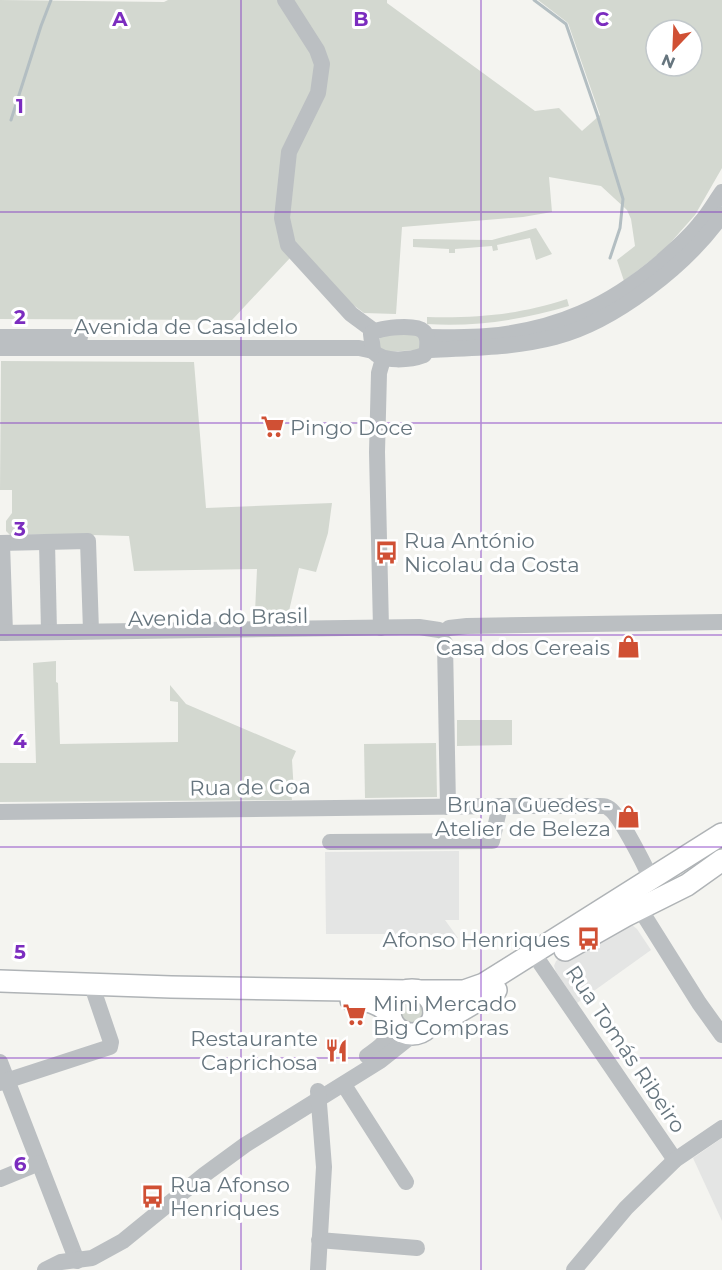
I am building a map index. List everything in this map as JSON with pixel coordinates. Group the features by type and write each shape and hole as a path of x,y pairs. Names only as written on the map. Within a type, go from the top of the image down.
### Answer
{"main road":[{"path":"0,981 171,987 414,991 471,989 537,959 628,908 722,834"},
{"path":"658,884 696,880 722,860"},
{"path":"0,992 366,1000 383,1007 401,1032 421,1030 443,1021 537,959"},
{"path":"391,1019 393,1001 403,992 414,991 429,1000 433,1006 434,1013 421,1030"}],"street":[{"path":"285,0 317,50 322,64 318,93 290,152 282,218 288,245 375,344 379,373 377,452 381,628"},
{"name":"Avenida de Casaldelo","path":"427,343 510,333 552,324 601,305 625,290 677,247 701,223 722,192"},
{"name":"Avenida de Casaldelo","path":"427,343 489,348 555,337 579,330 632,300 658,281 686,257 711,231 722,215"},
{"name":"Avenida de Casaldelo","path":"0,337 359,338 375,344 417,358 424,355 427,343 422,330 416,327 375,344 359,348 0,348"},
{"path":"2,636 1,543 88,541 91,631"},
{"path":"47,542 49,632"},
{"name":"Avenida do Brasil","path":"2,636 91,631 419,627 445,635 467,626 722,622"},
{"name":"Avenida do Brasil","path":"2,636 176,641 722,631"},
{"path":"445,635 448,807"},
{"path":"330,842 492,841 500,806"},
{"name":"Rua de Goa","path":"0,812 500,806 607,807 622,826 658,884"},
{"path":"628,908 722,1035"},
{"name":"Rua Tomás Ribeiro","path":"537,959 675,1160"},
{"path":"4,1082 110,1047 111,1042 95,994"},
{"path":"45,1270 61,1262 78,1267 123,1241 204,1175 319,1095 384,1044 388,1038 391,1019"},
{"path":"319,1095 344,1085 421,1030"},
{"path":"0,1062 4,1082 39,1163 78,1267"},
{"path":"344,1085 406,1182"},
{"path":"318,1270 324,1167 319,1095"},
{"path":"574,1270 626,1208 675,1160 722,1128"},
{"path":"0,1179 39,1163"},
{"path":"319,1240 417,1248"}],"shaded area":[{"path":"0,0 164,2 168,0 387,0 387,3 535,111 559,108 582,131 600,115 568,23 538,0 722,0 722,168 695,215 664,250 624,281 617,260 635,246 631,219 627,210 601,186 549,177 552,212 523,217 402,227 396,314 364,313 290,258 232,320 0,319"},
{"path":"536,228 552,254 536,260 530,238 497,245 498,250 493,251 492,246 455,249 455,253 449,253 449,249 413,247 413,239 492,240"},
{"path":"567,299 569,306 516,319 481,323 427,324 427,317 498,314 531,309"},
{"path":"414,334 419,336 420,350 382,352 379,350 380,336"},
{"path":"1,361 194,362 206,508 332,503 328,533 316,572 299,568 289,611 255,612 257,569 134,571 129,536 10,535 6,531 6,521 12,513 12,490 0,490"},
{"path":"56,661 60,744 178,742 178,702 170,701 170,685 186,704 296,751 292,760 294,793 291,794 292,800 0,802 0,763 36,763 33,663"},
{"path":"457,720 512,720 512,745 457,746"},
{"path":"436,743 437,797 365,798 364,744"},
{"path":"459,851 459,920 445,920 458,938 389,939 385,934 326,934 325,852"},
{"path":"625,923 637,929 651,950 577,1003 556,972 554,966 556,961 615,926"},
{"path":"411,997 422,1002 427,1013 422,1024 411,1029 400,1024 395,1013 400,1002"},
{"path":"722,1138 722,1221 693,1158"}],"waterway":[{"path":"11,120 51,0"},
{"path":"534,0 566,24 623,199 620,228 610,258"}],"place":[{"name":"Pingo Doce","path":"272,427"},
{"name":"Rua António Nicolau da Costa","path":"386,552"},
{"name":"Casa dos Cereais","path":"628,647"},
{"name":"Bruna Guedes - Atelier de Beleza","path":"629,816"},
{"name":"Afonso Henriques","path":"588,939"},
{"name":"Mini Mercado Big Compras","path":"355,1015"},
{"name":"Restaurante Caprichosa","path":"336,1050"},
{"name":"Rua Afonso Henriques","path":"152,1196"}]}
